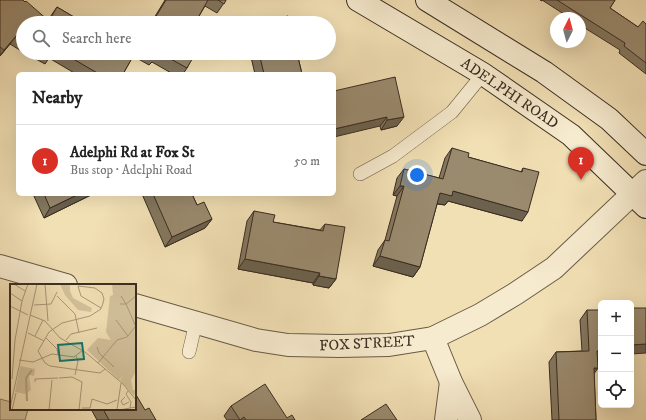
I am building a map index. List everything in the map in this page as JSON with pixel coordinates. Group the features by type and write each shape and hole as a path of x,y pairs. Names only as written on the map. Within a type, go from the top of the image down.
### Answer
{"street":[{"name":"ADELPHI ROAD","path":"358,0 483,74 571,135 642,194"},
{"path":"427,0 544,72 609,119 646,154"},
{"name":"FOX STREET","path":"136,305 256,340 288,345 389,345 433,338 480,316 554,268 642,194"},
{"path":"0,266 63,284"},
{"path":"433,338 451,382 470,420"},
{"path":"446,420 451,382"}],"lane":[{"path":"360,174 393,156 452,112 483,74"},
{"path":"189,352 196,322"}],"shaded area":[{"path":"0,399 10,402 10,410 28,410 25,420 0,420"}],"building":[{"path":"0,0 26,1 43,16 16,16 16,36 4,50 0,47"},
{"path":"166,0 208,0 199,16 156,16"},
{"path":"218,0 226,0 224,4"},
{"path":"557,0 615,0 610,8 638,27 643,21 646,24 646,63 624,46 625,43 586,18 586,12 576,12"},
{"path":"57,7 72,16 52,16"},
{"path":"75,60 131,60 124,72 96,72"},
{"path":"173,60 192,60 187,68"},
{"path":"261,60 299,60 302,72 264,72"},
{"path":"395,77 404,117 387,120 387,117 336,129 336,91"},
{"path":"452,148 469,153 468,157 522,172 523,168 539,172 528,212 453,191 452,196 440,193 420,267 380,256 385,240 389,241 404,186 400,186 404,169 443,179"},
{"path":"45,196 75,196 50,208"},
{"path":"154,196 193,196 197,205 204,202 212,219 172,237"},
{"path":"254,211 275,215 273,222 323,231 325,224 345,227 336,279 319,276 320,273 245,259"},
{"path":"634,308 646,308 646,344 634,345"},
{"path":"587,310 598,310 598,368 594,368 596,420 559,420 556,352 589,351"},
{"path":"265,384 287,418 292,415 295,420 246,420 244,417 240,420 231,406"},
{"path":"136,395 145,410 149,408 156,420 109,420 104,410 136,410"},
{"path":"386,404 397,420 361,420"}],"place":[{"name":"Adelphi Rd at Fox St","path":"581,180"}]}
